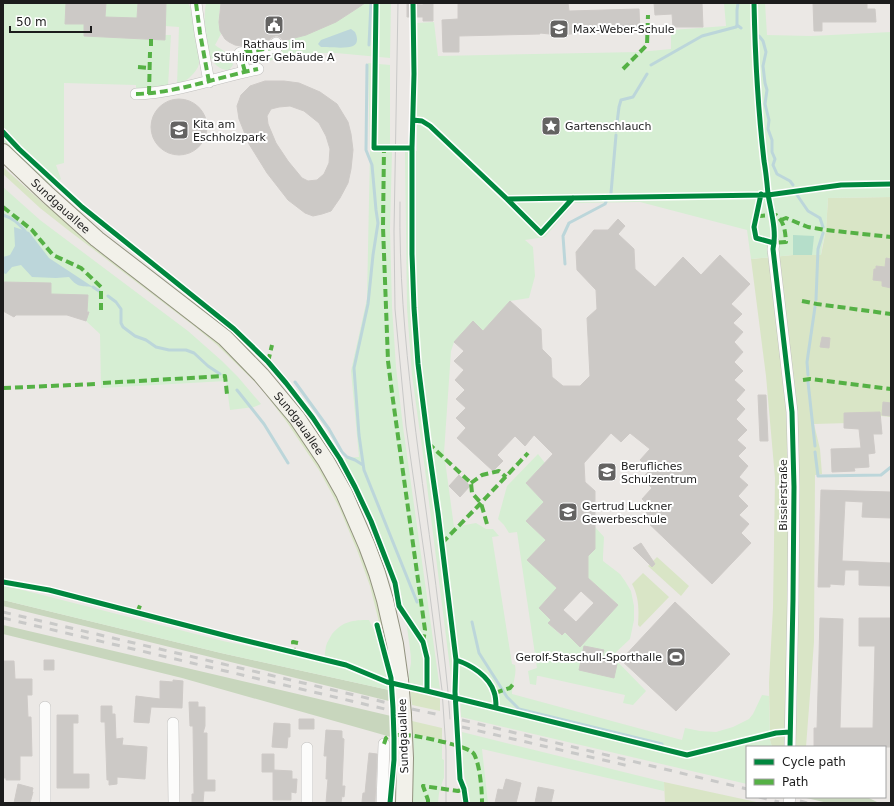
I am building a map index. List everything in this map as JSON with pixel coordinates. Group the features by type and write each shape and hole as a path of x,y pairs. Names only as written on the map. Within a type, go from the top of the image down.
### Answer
{"street":[{"path":"196,3 208,82"},
{"path":"245,72 240,53 276,47 276,42"},
{"path":"136,94 154,93 258,70"},
{"name":"Sundgauallee","path":"3,152 97,239 225,338 262,375 297,418 326,461 344,494 367,546 385,600 395,644 400,680 405,740 404,803"},
{"name":"Bissierstraße","path":"774,243 773,249 792,412 794,487 790,746"},
{"path":"45,803 46,707"},
{"path":"172,723 174,803"},
{"path":"382,803 384,744"},
{"path":"307,748 307,803"}],"green space":[{"path":"3,3 85,3 84,36 165,40 165,35 171,35 168,86 136,90 136,85 64,83 64,163 56,165 61,179 50,188 3,141"},
{"path":"106,3 138,3 137,18 105,17"},
{"path":"166,3 188,3 195,18 198,33 198,67 189,78 177,85 179,27 165,26"},
{"path":"206,3 221,3 219,22 221,34 215,45 227,53 231,58 233,65 229,70 220,68 209,54 205,32"},
{"path":"362,3 391,3 390,58 336,53 317,53 289,56 256,64 253,61 254,57 257,55 281,51 279,42 305,35 329,25 349,14"},
{"path":"724,3 765,3 767,35 811,36 891,32 891,197 828,198 826,230 821,255 793,255 751,259 747,230 640,202 574,203 545,237 525,240 533,247 535,276 529,298 510,301 492,322 493,340 473,322 454,342 451,351 444,453 454,527 476,523 486,529 493,529 499,536 492,537 512,664 515,665 512,694 682,740 685,728 716,732 733,727 749,719 762,695 769,696 770,740 772,746 746,746 746,784 461,717 460,693 453,692 412,375 407,308 405,151 417,151 416,23 434,22 438,56 639,52 671,49 671,30 726,26"},
{"path":"368,63 390,65 390,144 392,151 390,229 392,307 396,367 440,689 410,683 409,674 411,664 408,634 399,590 384,544 343,460 346,458 359,457 351,371 367,299 370,151"},
{"path":"3,167 43,203 212,333 287,413 342,499 361,545 387,629 393,678 370,586 357,550 339,507 319,470 286,421 260,387 216,344 40,208 3,174"},
{"path":"3,187 40,220 188,331 238,377 261,404 254,407 230,410 226,381 101,388 100,334 86,321 89,312 47,294 51,292 51,283 3,282"},
{"path":"891,197 891,417 881,416 881,419 857,419 849,423 814,424 820,449 822,474 815,475 814,642 806,746 772,746 770,740 769,682 773,608 775,478 766,376 751,259 793,255 821,255 826,230 828,198"},
{"path":"793,235 814,236 812,255 793,255"},
{"path":"538,454 545,463 526,483 544,502 526,521 546,540 566,579 539,608 551,620 548,623 561,635 565,632 580,646 618,605 588,578 588,556 595,549 595,527 604,537 603,561 620,574 631,591 634,606 634,620 630,639 612,656 646,691 633,705 623,703 625,695 539,676 537,676 536,685 530,684 528,671 537,668 517,532 509,533 498,519 507,486"},
{"path":"657,557 689,586 681,596 648,566"},
{"path":"643,573 669,597 640,627 638,625 637,599 632,584"},
{"path":"3,585 223,641 323,662 326,644 332,634 340,626 358,620 369,620 379,640 388,678 389,690 221,653 3,600"},
{"path":"3,600 221,653 389,690 389,701 3,606"},
{"path":"3,625 391,716 391,737 182,678 3,634"},
{"path":"410,691 440,697 440,711 412,705"},
{"path":"412,721 442,728 442,740 413,734"},
{"path":"462,732 664,782 664,791 482,749 488,803 461,803 461,796 468,791 463,769"},
{"path":"413,734 442,740 444,778 439,793 438,803 410,803 411,761 414,759"},
{"path":"664,782 761,803 665,803"},
{"path":"806,798 869,798 879,803 828,803"}],"water":[{"path":"351,29 355,32 357,37 357,41 353,46 342,48 321,47 318,44 321,40"},
{"path":"14,227 29,232 49,258 93,287 74,283 69,277 32,277 21,265 12,267 6,274 3,273 3,257 10,255 15,246"}],"building":[{"path":"66,3 106,3 105,17 137,18 138,3 166,3 165,40 84,36 84,24 65,24"},
{"name":"Rathaus im Stühlinger Gebäude A","path":"221,3 365,3 336,22 306,35 283,41 278,36 275,36 269,41 241,46 229,42 220,31 219,22"},
{"path":"423,3 433,3 433,21 423,21 423,17 407,17 407,4 423,5"},
{"path":"458,3 568,3 569,11 639,9 640,32 559,35 540,33 459,36 459,52 443,52 442,20 458,19"},
{"path":"654,3 702,3 703,27 673,27 672,14 655,15"},
{"path":"813,3 867,3 867,9 875,9 876,22 822,22 822,31 814,31"},
{"path":"265,81 299,83 320,92 337,104 348,122 353,150 348,183 331,211 313,216 305,213 288,200 267,173 249,144 239,119 237,106 241,95 250,86","holes":["290,106 304,111 319,123 326,136 330,149 329,163 324,174 317,180 308,181 302,178 276,143 268,124 267,116 271,109"]},
{"path":"173,99 185,99 195,103 203,111 207,121 207,133 203,143 195,151 185,155 173,155 163,151 155,143 151,133 151,121 155,111 163,103"},
{"path":"618,219 625,226 618,234 634,249 635,269 655,287 683,257 701,275 720,255 750,284 731,304 742,314 733,323 743,332 734,342 743,352 734,362 743,371 734,380 745,390 736,400 745,409 736,419 747,430 737,440 746,448 738,456 748,466 739,477 748,485 738,496 748,506 739,515 749,524 741,533 751,543 712,584 642,517 651,508 642,499 652,488 642,478 650,470 640,460 650,449 630,433 621,442 611,433 584,463 585,482 595,491 595,549 588,556 588,578 618,605 580,647 565,632 562,635 548,623 551,620 539,608 557,588 527,560 546,540 526,521 544,502 526,483 553,454 534,435 525,446 515,436 497,455 503,461 493,471 457,438 466,428 456,418 466,408 456,399 465,390 455,380 464,370 454,361 464,351 454,342 473,321 483,331 510,301 541,329 542,349 551,358 552,377 563,386 580,386 590,376 587,318 597,309 596,290 577,270 576,252 594,230 608,230","holes":["581,591 594,603 576,622 563,610"]},
{"path":"886,258 891,259 891,288 882,286 882,281 873,280 874,269 876,269 876,266 885,267"},
{"path":"3,282 51,283 51,294 88,295 87,312 89,312 86,321 67,315 16,315 14,317 3,311"},
{"path":"822,337 830,338 829,348 820,347"},
{"path":"758,395 766,395 768,441 760,441"},
{"path":"883,402 891,403 891,416 882,415"},
{"path":"880,412 882,434 873,434 875,453 868,454 869,467 854,468 855,471 832,472 831,449 861,448 859,429 844,428 844,413"},
{"path":"459,475 470,486 460,497 449,486"},
{"path":"821,490 891,492 891,518 862,517 863,502 845,501 842,561 891,563 891,586 859,585 859,570 845,570 844,585 830,584 830,587 818,587"},
{"path":"641,543 655,564 652,567 633,548"},
{"name":"Gerolf-Staschull-Sporthalle","path":"675,602 730,654 676,711 621,660"},
{"path":"820,618 843,619 840,728 873,728 875,646 859,646 859,618 891,618 891,747 814,746 814,728 817,728"},
{"path":"584,646 604,650 601,660 617,664 614,678 579,670"},
{"path":"44,660 54,660 54,670 44,670"},
{"path":"3,661 14,661 15,679 32,679 32,695 27,695 28,717 31,717 32,756 20,756 20,780 6,780 6,778 3,778"},
{"path":"173,680 183,681 182,708 151,707 149,723 134,722 136,696 160,699 160,681 173,682"},
{"path":"189,702 198,702 198,707 205,707 205,726 203,733 207,733 207,780 215,780 215,791 204,791 203,803 192,803 192,794 194,794 193,726 190,726"},
{"path":"101,706 112,706 112,714 115,714 116,739 123,738 122,745 147,747 145,779 117,777 117,784 109,785 109,780 107,780 105,722 101,722"},
{"path":"57,715 78,715 78,723 73,723 73,774 89,774 89,788 57,788"},
{"path":"299,719 314,719 314,729 299,729"},
{"path":"274,723 290,724 290,737 288,737 287,748 272,747"},
{"path":"326,730 342,731 342,738 344,739 342,786 345,786 344,797 342,796 341,803 326,803 328,779 326,779 327,756 324,756"},
{"path":"369,753 377,754 375,803 362,802 363,793 365,793"},
{"path":"262,754 274,754 274,770 292,771 292,779 297,779 296,793 291,792 291,800 273,800 273,772 262,772"},
{"path":"506,779 521,783 516,803 495,803 498,789 503,790"},
{"path":"18,784 33,788 30,803 14,803"},
{"path":"538,787 554,790 551,803 535,803"}],"waterway":[{"path":"369,45 371,3"},
{"path":"738,3 737,25 741,28"},
{"path":"651,65 702,36 736,27 737,25"},
{"path":"759,36 763,41 766,52 763,66 767,90 765,104 769,120 768,129 772,140 772,152 775,159 773,165 777,174 790,181 793,185"},
{"path":"367,65 366,150 372,165 378,223 368,304 354,368 359,435 364,470 417,602"},
{"path":"616,131 621,100 633,97 647,74"},
{"path":"611,193 616,135"},
{"path":"797,195 808,211 820,218 823,227"},
{"path":"565,264 563,236 569,223 605,204 606,202"},
{"path":"3,215 15,221 25,231"},
{"path":"816,300 818,249 823,233"},
{"path":"93,287 99,291"},
{"path":"108,296 116,302 121,309 121,323 123,327 135,336 146,340 156,347 169,350 186,350 194,353 208,366 220,374"},
{"path":"808,375 807,362 815,307"},
{"path":"295,382 329,429 342,452 347,457 363,465"},
{"path":"808,382 815,446"},
{"path":"237,390 264,424 288,463"},
{"path":"815,452 818,476 881,475 891,467"},
{"path":"472,622 479,653 507,697 519,709 662,744"}],"tram line":[{"path":"398,3 394,231 395,309 406,426 442,690 446,750 446,803"},
{"path":"400,202 400,253 407,356 447,678 450,719"}],"railway":[{"path":"3,612 388,703"},
{"path":"3,618 389,710"},
{"path":"412,709 440,715"},
{"path":"462,720 746,789"},
{"path":"462,727 629,766"},
{"path":"763,798 779,802"},
{"path":"800,801 807,803"}],"marked path":[{"path":"196,3 209,82"},
{"path":"623,69 647,45 648,15"},
{"path":"151,39 151,46"},
{"path":"245,72 240,53 277,47 276,43"},
{"path":"149,94 150,52"},
{"path":"138,67 150,68"},
{"path":"136,94 182,88 258,69"},
{"path":"386,147 384,147 383,227 388,361 425,630 423,642"},
{"path":"3,207 32,230 53,255 81,268 101,287 101,310"},
{"path":"757,216 776,215 783,224 786,242 771,242"},
{"path":"781,220 786,218 808,227 826,230 891,237"},
{"path":"802,301 891,314"},
{"path":"268,362 272,345"},
{"path":"103,383 225,376 227,394"},
{"path":"803,380 810,379 891,389"},
{"path":"3,388 96,384"},
{"path":"428,443 471,483 472,493 481,503 487,524"},
{"path":"442,543 528,453"},
{"path":"471,483 482,475 499,471 506,477"},
{"path":"137,613 141,603"},
{"path":"297,653 294,653 293,642 298,643"},
{"path":"495,693 510,688 515,682"},
{"path":"384,744 386,738 390,735 409,735 447,743 470,751 474,754 478,764 482,803"},
{"path":"428,803 423,786 458,791 464,789"}],"cycle path":[{"path":"376,3 374,148 412,148"},
{"path":"413,3 414,74 412,254 414,308 418,364 456,660 455,692 460,779 464,789 466,803"},
{"path":"754,3 760,122 768,194 774,228 773,249 792,412 794,487 790,746"},
{"path":"413,120 422,121 430,126 541,233 573,198"},
{"path":"3,132 19,149 82,207 234,329 268,362 313,418 340,459 355,487 371,521 395,583 399,606 423,642 427,658 427,691"},
{"path":"507,199 768,195 841,185 891,184"},
{"path":"761,194 754,227 756,238 774,243"},
{"path":"3,582 49,590 346,665 387,682 687,755 776,733 790,732"},
{"path":"377,625 391,678 394,760 390,803"},
{"path":"456,660 468,665 484,676 492,686 495,694 496,708"}],"place":[{"name":"Rathaus im Stühlinger Gebäude A","path":"274,25"},
{"name":"Max-Weber-Schule","path":"559,29"},
{"name":"Gartenschlauch","path":"551,126"},
{"name":"Kita am Eschholzpark","path":"179,130"},
{"name":"Berufliches Schulzentrum","path":"607,472"},
{"name":"Gertrud Luckner Gewerbeschule","path":"568,512"},
{"name":"Gerolf-Staschull-Sporthalle","path":"676,657"}]}
